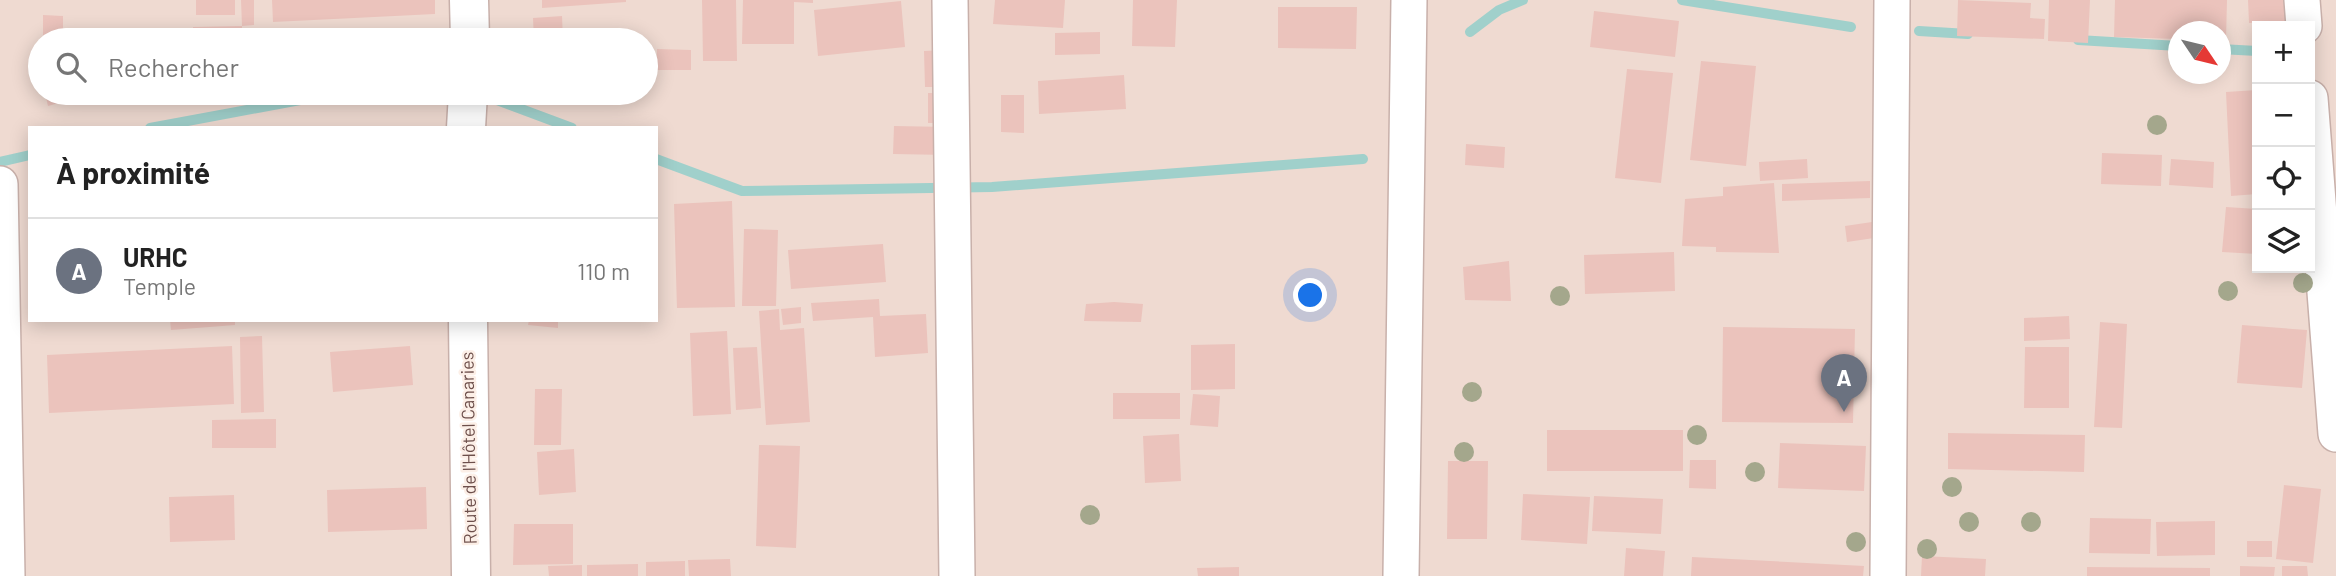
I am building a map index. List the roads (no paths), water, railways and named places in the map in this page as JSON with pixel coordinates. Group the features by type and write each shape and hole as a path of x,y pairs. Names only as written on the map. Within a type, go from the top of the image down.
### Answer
{"street":[{"path":"469,0 470,28"},
{"path":"950,0 957,576"},
{"path":"1401,576 1409,0"},
{"path":"1888,576 1892,0"},
{"path":"2302,0 2304,21"},
{"path":"466,126 467,105"},
{"path":"2314,147 2336,434"},
{"path":"0,184 7,576"},
{"name":"Route de l'Hôtel Canaries","path":"468,322 471,576"}],"waterway":[{"path":"1470,32 1499,10 1523,0"},
{"path":"1682,0 1851,27"},
{"path":"1919,31 1968,34"},
{"path":"2078,40 2168,45"},
{"path":"2231,50 2252,51"},
{"path":"161,126 273,105"},
{"path":"510,105 567,126"},
{"path":"0,162 28,155"},
{"path":"658,160 742,191 992,187 1363,159"}],"place":[{"name":"URHC","path":"1844,412"}]}
